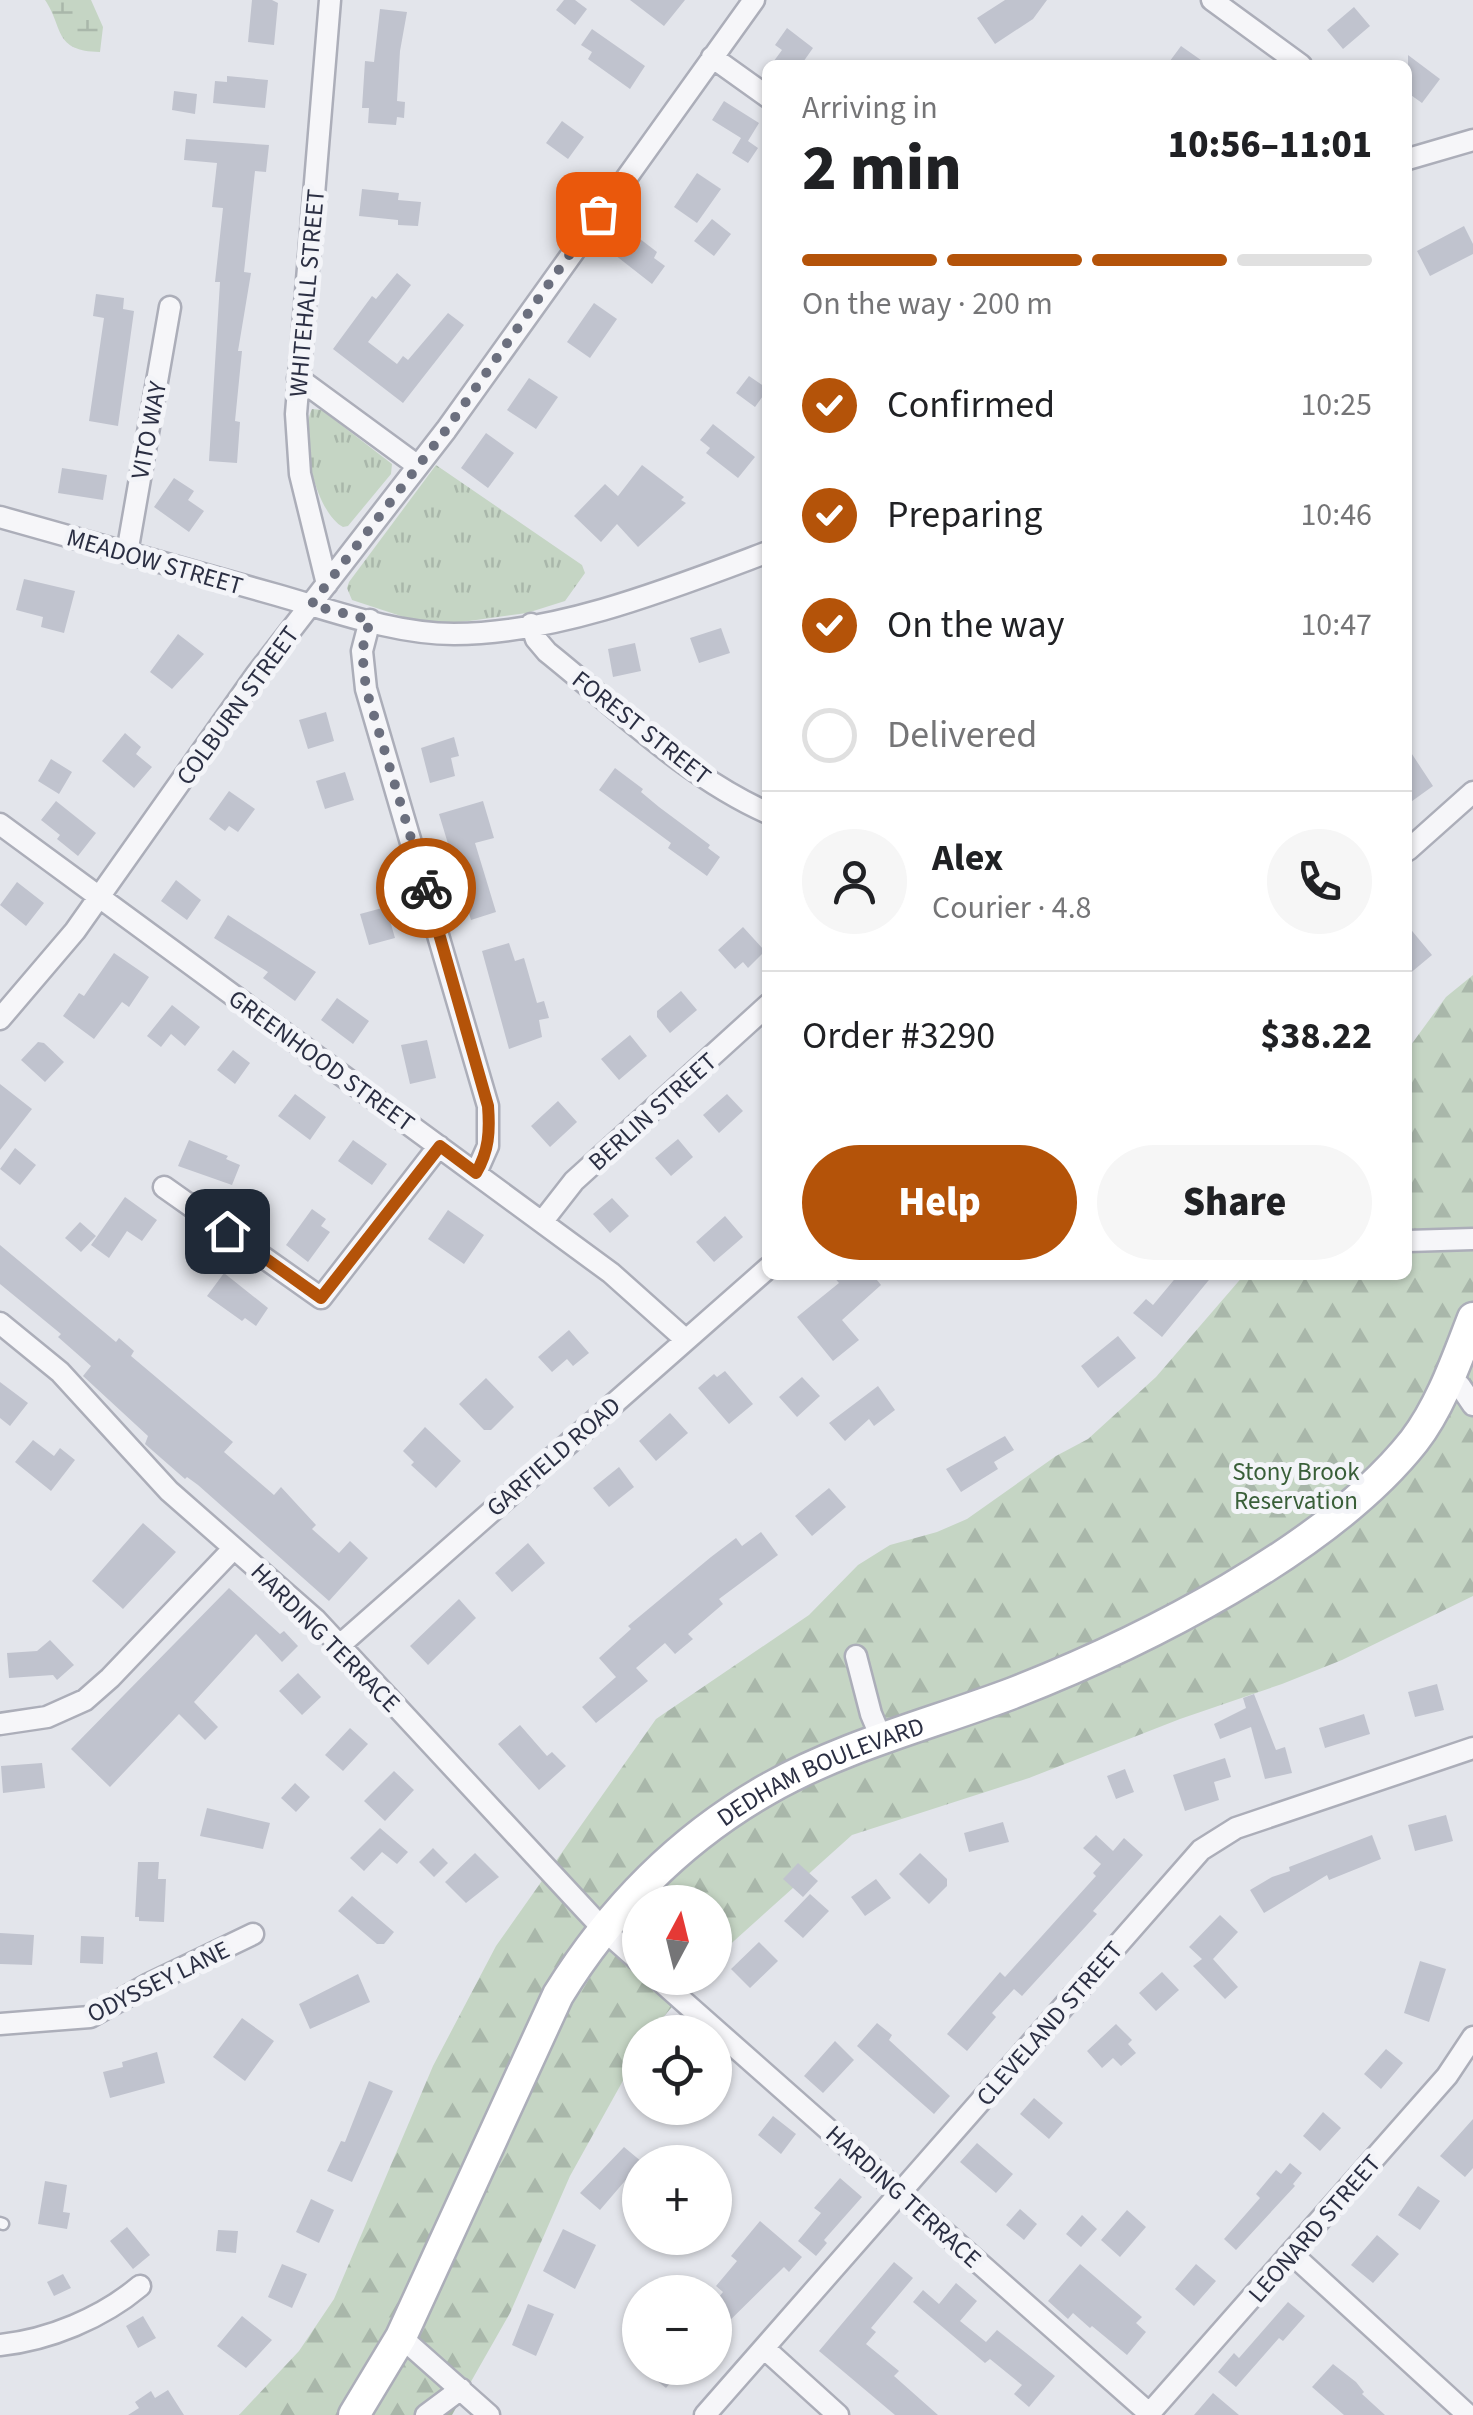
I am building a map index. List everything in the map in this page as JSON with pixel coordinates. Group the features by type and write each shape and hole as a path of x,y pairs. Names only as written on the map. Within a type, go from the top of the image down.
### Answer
{"main road":[{"name":"DEDHAM BOULEVARD","path":"356,2414 401,2336 546,2019 573,1972 604,1930 669,1860 716,1822 796,1773 1012,1693 1116,1649 1296,1546 1352,1504 1416,1438 1448,1379 1473,1318"}],"street":[{"name":"WHITEHALL STREET","path":"327,584 299,463 298,378 330,0"},
{"name":"COLBURN STREET","path":"0,1019 40,976 100,897 256,675 418,466 754,0"},
{"path":"1212,0 1294,60"},
{"path":"712,57 762,93"},
{"path":"1412,157 1473,140"},
{"name":"VITO WAY","path":"127,552 170,307"},
{"path":"298,378 418,466"},
{"name":"MEADOW STREET","path":"0,517 311,605 450,634 531,624 634,600 762,554"},
{"path":"370,620 362,651 366,689 488,1106 488,1146 476,1173"},
{"name":"FOREST STREET","path":"531,624 536,639 547,652 682,762 762,810"},
{"path":"1412,846 1473,792"},
{"name":"GREENHOOD STREET","path":"0,824 629,1287 686,1340"},
{"name":"BERLIN STREET","path":"542,1222 574,1182 762,1010"},
{"path":"164,1186 321,1298 440,1146"},
{"path":"1412,1241 1473,1239"},
{"name":"GARFIELD ROAD","path":"340,1645 762,1273"},
{"name":"HARDING TERRACE","path":"0,1323 60,1372 168,1492 292,1597 340,1645 622,1946"},
{"path":"1448,1379 1460,1386 1473,1405"},
{"path":"0,1724 48,1717 84,1700 110,1678 234,1548"},
{"path":"856,1656 882,1740"},
{"name":"CLEVELAND STREET","path":"705,2415 1201,1850 1236,1828 1473,1748"},
{"name":"ODYSSEY LANE","path":"0,2024 90,2018 149,1984 254,1934"},
{"name":"HARDING TERRACE","path":"676,1995 1149,2415"},
{"name":"LEONARD STREET","path":"1149,2415 1446,2076 1473,2037"},
{"path":"1292,2254 1468,2415"},
{"path":"0,2344 54,2334 108,2308 140,2286"},
{"path":"401,2336 489,2415"},
{"path":"764,2348 838,2415"},
{"path":"426,2415 460,2390"}],"green space":[{"path":"45,0 91,0 103,27 100,52 85,51 67,42"},
{"path":"312,409 322,410 392,464 391,474 348,526 343,527 333,519 312,473 307,437"},
{"path":"436,465 582,565 585,573 565,601 527,613 448,623 410,619 352,600 349,582"},
{"name":"Stony Brook Reservation","path":"1473,975 1473,1596 1342,1660 1282,1684 1029,1778 852,1835 732,1943 732,1885 622,1885 622,1995 682,1995 665,2015 622,2015 622,2082 570,2176 510,2313 452,2415 239,2415 299,2351 334,2299 433,2066 496,1946 656,1719 809,1615 858,1565 890,1545 967,1519 1056,1456 1088,1439 1156,1377 1240,1280 1412,1280 1412,1044 1446,997"}],"building":[{"path":"252,0 278,3 274,45 248,42"},
{"path":"564,0 575,0 587,9 575,25 556,10"},
{"path":"630,0 685,0 664,26"},
{"path":"1005,0 1047,0 1033,19 995,44 977,18"},
{"path":"1354,7 1370,26 1343,49 1327,30"},
{"path":"380,9 407,12 397,101 405,102 404,118 397,117 396,125 368,123 369,108 362,108 365,61 374,62"},
{"path":"787,28 813,48 805,60 775,60 782,50 775,45"},
{"path":"592,29 645,66 630,89 588,59 592,52 581,45"},
{"path":"1181,46 1201,60 1171,60"},
{"path":"1408,55 1440,79 1422,103 1412,96 1412,60 1408,60"},
{"path":"227,76 268,80 265,108 213,103 215,81 227,82"},
{"path":"174,91 197,94 195,114 172,110"},
{"path":"724,101 759,123 748,141 758,148 748,163 732,153 741,138 712,120"},
{"path":"562,121 584,137 568,159 546,143"},
{"path":"186,139 269,145 266,172 255,171 244,272 251,273 238,351 242,351 235,421 240,422 237,463 209,461 220,282 215,282 223,208 212,207 217,163 184,160"},
{"path":"697,173 721,189 697,223 674,207"},
{"path":"362,189 399,193 398,200 421,202 418,226 359,216"},
{"path":"712,219 731,234 714,256 694,241"},
{"path":"1464,226 1473,244 1473,254 1430,276 1417,251"},
{"path":"631,232 657,252 654,258 665,266 652,284 615,255"},
{"path":"397,273 411,285 368,342 397,364 403,356 408,360 448,313 464,325 403,403 333,349 372,296 376,299"},
{"path":"96,294 124,298 123,309 134,311 118,426 89,421 104,318 93,316"},
{"path":"594,303 617,319 590,358 567,342"},
{"path":"749,376 762,385 762,397 755,407 736,393"},
{"path":"529,378 558,397 536,429 507,410"},
{"path":"713,424 755,457 738,478 706,453 710,448 700,440"},
{"path":"486,433 514,453 488,488 461,468"},
{"path":"642,465 684,497 681,500 686,503 638,547 617,524 601,542 574,516 605,484 618,496"},
{"path":"62,468 107,475 103,500 58,493"},
{"path":"174,478 194,491 188,500 204,511 189,532 154,507"},
{"path":"24,579 75,591 64,633 41,627 43,617 16,610"},
{"path":"721,628 730,653 699,663 690,638"},
{"path":"178,634 204,654 172,689 150,672"},
{"path":"635,643 641,671 613,677 608,649"},
{"path":"326,712 334,741 308,749 299,720"},
{"path":"125,733 141,747 136,754 152,767 134,788 102,761"},
{"path":"454,737 459,756 451,758 455,776 430,783 421,748"},
{"path":"1412,754 1433,786 1412,801"},
{"path":"51,759 72,772 59,794 38,781"},
{"path":"615,768 710,845 708,848 720,857 707,876 668,848 671,843 599,790"},
{"path":"345,772 354,800 325,809 316,781"},
{"path":"229,791 255,809 238,832 229,826 225,831 209,819"},
{"path":"56,801 96,833 78,856 41,820"},
{"path":"483,801 494,838 475,843 496,912 471,920 439,814"},
{"path":"176,880 201,900 187,920 161,901"},
{"path":"17,882 44,903 26,926 0,905"},
{"path":"386,907 395,938 369,945 360,914"},
{"path":"228,915 316,972 295,1001 263,978 268,972 214,938"},
{"path":"743,927 762,948 762,954 748,968 743,962 735,969 718,950"},
{"path":"1412,931 1432,955 1412,972"},
{"path":"509,943 515,961 524,958 537,1003 544,1001 549,1018 539,1020 542,1037 509,1049 482,951"},
{"path":"114,953 149,977 129,1007 122,1002 94,1039 63,1016 79,993 84,996"},
{"path":"681,991 697,1010 670,1033 657,1017 657,1011"},
{"path":"337,998 369,1021 353,1044 321,1020"},
{"path":"172,1005 200,1027 185,1046 171,1034 161,1047 147,1036"},
{"path":"630,1035 647,1056 619,1080 601,1059"},
{"path":"427,1040 436,1078 410,1084 401,1045"},
{"path":"38,1042 64,1062 45,1082 21,1060"},
{"path":"233,1050 250,1063 235,1084 217,1070"},
{"path":"0,1084 32,1109 0,1150"},
{"path":"295,1094 326,1117 310,1140 278,1116"},
{"path":"727,1094 743,1111 719,1133 703,1115"},
{"path":"558,1101 577,1122 550,1147 531,1126"},
{"path":"678,1139 693,1157 671,1176 655,1158"},
{"path":"189,1140 240,1165 232,1185 178,1166"},
{"path":"353,1140 387,1164 372,1185 338,1161"},
{"path":"15,1148 36,1165 20,1185 0,1169"},
{"path":"125,1197 157,1220 142,1241 127,1231 109,1258 91,1245"},
{"path":"612,1198 629,1216 610,1233 593,1214"},
{"path":"312,1209 326,1219 321,1226 330,1232 308,1262 286,1245"},
{"path":"448,1210 484,1235 464,1264 428,1239"},
{"path":"725,1216 743,1237 714,1262 696,1242"},
{"path":"80,1222 96,1236 81,1252 65,1238"},
{"path":"0,1245 116,1342 119,1338 134,1351 131,1356 233,1442 224,1452 274,1495 281,1487 316,1525 312,1529 339,1553 350,1541 368,1558 329,1601 198,1485 185,1479 145,1444 148,1436 83,1376 91,1366 58,1337 61,1334 0,1284"},
{"path":"224,1273 268,1308 256,1326 245,1318 242,1321 207,1296"},
{"path":"836,1280 877,1280 881,1285 842,1320 859,1340 833,1361 797,1317 839,1283"},
{"path":"1174,1280 1209,1280 1162,1337 1133,1313 1146,1299 1153,1305"},
{"path":"569,1330 589,1353 573,1366 567,1359 552,1372 538,1357"},
{"path":"1118,1336 1136,1358 1098,1388 1081,1366"},
{"path":"725,1371 753,1404 729,1424 698,1388 714,1374 717,1377"},
{"path":"802,1377 820,1396 797,1417 779,1397"},
{"path":"486,1378 514,1407 491,1430 484,1430 459,1404"},
{"path":"0,1382 28,1403 10,1426 0,1418"},
{"path":"878,1386 895,1410 874,1426 869,1419 845,1441 829,1423"},
{"path":"670,1413 688,1433 656,1461 639,1441"},
{"path":"425,1427 461,1461 436,1488 411,1465 414,1462 403,1451"},
{"path":"1005,1436 1014,1450 994,1462 998,1469 961,1492 946,1469"},
{"path":"33,1440 54,1456 60,1448 75,1460 51,1491 15,1462"},
{"path":"619,1467 634,1487 609,1507 593,1488"},
{"path":"829,1488 846,1507 812,1536 795,1516"},
{"path":"143,1523 176,1552 123,1609 92,1581"},
{"path":"761,1532 778,1555 719,1599 723,1604 688,1634 693,1639 675,1654 665,1643 636,1668 648,1681 596,1723 582,1707 616,1677 599,1658 631,1629 628,1626 711,1557 736,1538 742,1546"},
{"path":"528,1543 545,1563 512,1592 495,1573"},
{"path":"229,1588 298,1646 282,1662 256,1634 194,1702 218,1727 205,1740 179,1714 110,1787 71,1749"},
{"path":"459,1599 476,1618 428,1665 410,1646"},
{"path":"50,1640 74,1665 57,1680 53,1675 9,1678 7,1653 37,1651"},
{"path":"298,1673 321,1697 302,1715 279,1691"},
{"path":"1437,1684 1444,1710 1415,1717 1408,1692"},
{"path":"1254,1694 1276,1750 1285,1747 1292,1773 1265,1779 1251,1727 1220,1739 1214,1724 1246,1708 1243,1698"},
{"path":"1364,1714 1370,1734 1325,1748 1319,1728"},
{"path":"520,1725 547,1756 552,1752 566,1766 539,1790 498,1744"},
{"path":"350,1728 368,1744 343,1771 325,1755"},
{"path":"1225,1758 1231,1777 1214,1782 1219,1800 1185,1811 1173,1775"},
{"path":"42,1763 45,1788 3,1793 1,1766"},
{"path":"1125,1769 1134,1792 1116,1799 1107,1776"},
{"path":"394,1771 414,1790 385,1821 364,1801"},
{"path":"295,1783 310,1797 296,1812 281,1798"},
{"path":"207,1808 270,1823 263,1849 200,1836"},
{"path":"1446,1815 1453,1841 1415,1851 1408,1825"},
{"path":"1003,1822 1009,1842 969,1852 964,1833"},
{"path":"380,1828 408,1852 397,1864 382,1852 364,1871 350,1858"},
{"path":"1096,1835 1113,1851 1124,1838 1143,1855 1093,1911 1097,1914 1022,1996 1014,1989 992,2013 996,2017 967,2051 947,2034 1000,1972 1005,1977 1096,1876 1093,1873 1101,1864 1083,1848"},
{"path":"1372,1835 1381,1859 1329,1880 1327,1875 1264,1913 1250,1890 1290,1871 1289,1867"},
{"path":"433,1848 448,1863 434,1877 419,1862"},
{"path":"475,1853 499,1877 466,1903 445,1882"},
{"path":"920,1853 947,1879 947,1886 929,1904 899,1874"},
{"path":"138,1862 159,1862 158,1879 166,1879 164,1922 139,1921 135,1917"},
{"path":"798,1863 818,1881 803,1897 783,1879"},
{"path":"876,1879 891,1898 865,1916 851,1897"},
{"path":"810,1894 829,1911 803,1938 784,1921"},
{"path":"352,1896 394,1932 384,1944 377,1944 338,1911"},
{"path":"1220,1915 1238,1932 1213,1959 1238,1987 1225,1999 1193,1966 1202,1959 1189,1947"},
{"path":"0,1933 34,1935 32,1965 0,1964"},
{"path":"81,1936 104,1937 103,1964 80,1963"},
{"path":"759,1942 778,1961 750,1988 732,1968"},
{"path":"1420,1961 1446,1969 1429,2022 1404,2013"},
{"path":"1162,1972 1179,1990 1156,2011 1139,1993"},
{"path":"358,1974 370,2002 310,2029 299,2004"},
{"path":"242,2018 274,2041 245,2081 213,2057"},
{"path":"877,2023 892,2035 889,2040 950,2096 934,2114 857,2046"},
{"path":"1116,2024 1132,2040 1128,2044 1136,2053 1121,2066 1113,2058 1102,2068 1087,2051"},
{"path":"835,2041 854,2060 823,2093 804,2076"},
{"path":"1386,2049 1403,2063 1381,2089 1364,2074"},
{"path":"157,2052 165,2083 110,2098 103,2072"},
{"path":"369,2081 393,2091 352,2182 327,2171 341,2141 345,2142"},
{"path":"1034,2098 1063,2123 1049,2139 1020,2114"},
{"path":"1323,2112 1341,2128 1320,2151 1303,2136"},
{"path":"773,2116 796,2134 781,2154 758,2135"},
{"path":"1473,2119 1473,2168 1465,2177 1440,2156"},
{"path":"977,2143 1013,2174 996,2193 960,2162"},
{"path":"622,2149 622,2184 600,2210 580,2193"},
{"path":"1290,2163 1302,2173 1295,2186 1236,2250 1224,2239 1260,2198 1256,2194 1276,2170 1281,2174"},
{"path":"840,2178 862,2197 824,2240 827,2243 816,2256 798,2241 821,2213 814,2208"},
{"path":"45,2181 67,2185 63,2212 70,2213 67,2229 38,2224"},
{"path":"1418,2186 1440,2201 1420,2230 1398,2215"},
{"path":"311,2199 334,2210 319,2243 296,2232"},
{"path":"1020,2209 1037,2224 1024,2240 1006,2225"},
{"path":"1127,2210 1146,2227 1120,2257 1101,2240"},
{"path":"1082,2215 1097,2229 1081,2247 1066,2234"},
{"path":"760,2221 802,2257 789,2272 784,2267 732,2318 732,2275 725,2275 737,2261 732,2255"},
{"path":"127,2227 150,2255 133,2269 110,2241"},
{"path":"563,2229 596,2245 575,2289 543,2271"},
{"path":"218,2230 238,2231 236,2253 216,2251"},
{"path":"1377,2235 1399,2254 1373,2283 1351,2265"},
{"path":"894,2262 913,2278 871,2328 876,2332 866,2344 899,2371 894,2376 938,2415 895,2415 819,2351"},
{"path":"282,2264 307,2274 292,2308 268,2297"},
{"path":"1080,2264 1142,2317 1136,2323 1146,2332 1127,2355 1073,2313 1068,2319 1048,2301"},
{"path":"1196,2264 1216,2281 1194,2306 1175,2289"},
{"path":"63,2274 71,2288 54,2296 47,2282"},
{"path":"956,2283 977,2301 960,2321 986,2342 997,2330 1055,2376 1029,2407 1014,2394 1022,2385 990,2359 985,2363 913,2302 923,2290 939,2304"},
{"path":"1288,2302 1305,2316 1283,2341 1279,2338 1236,2387 1218,2372 1234,2353 1239,2358"},
{"path":"528,2304 554,2314 536,2356 512,2345"},
{"path":"143,2316 156,2338 138,2348 126,2326"},
{"path":"242,2316 272,2340 246,2368 217,2346"},
{"path":"1333,2364 1356,2382 1362,2394 1385,2415 1344,2415 1312,2387"},
{"path":"168,2390 184,2415 128,2415 139,2408 135,2402 151,2391 155,2398"},
{"path":"1213,2393 1239,2415 1194,2415"}],"way so far":[{"path":"426,888 366,689 362,651 370,620 311,605 446,430 598,214"}],"route":[{"path":"227,1231 321,1298 440,1146 476,1173 481,1165 490,1134 488,1106 426,888"}]}
